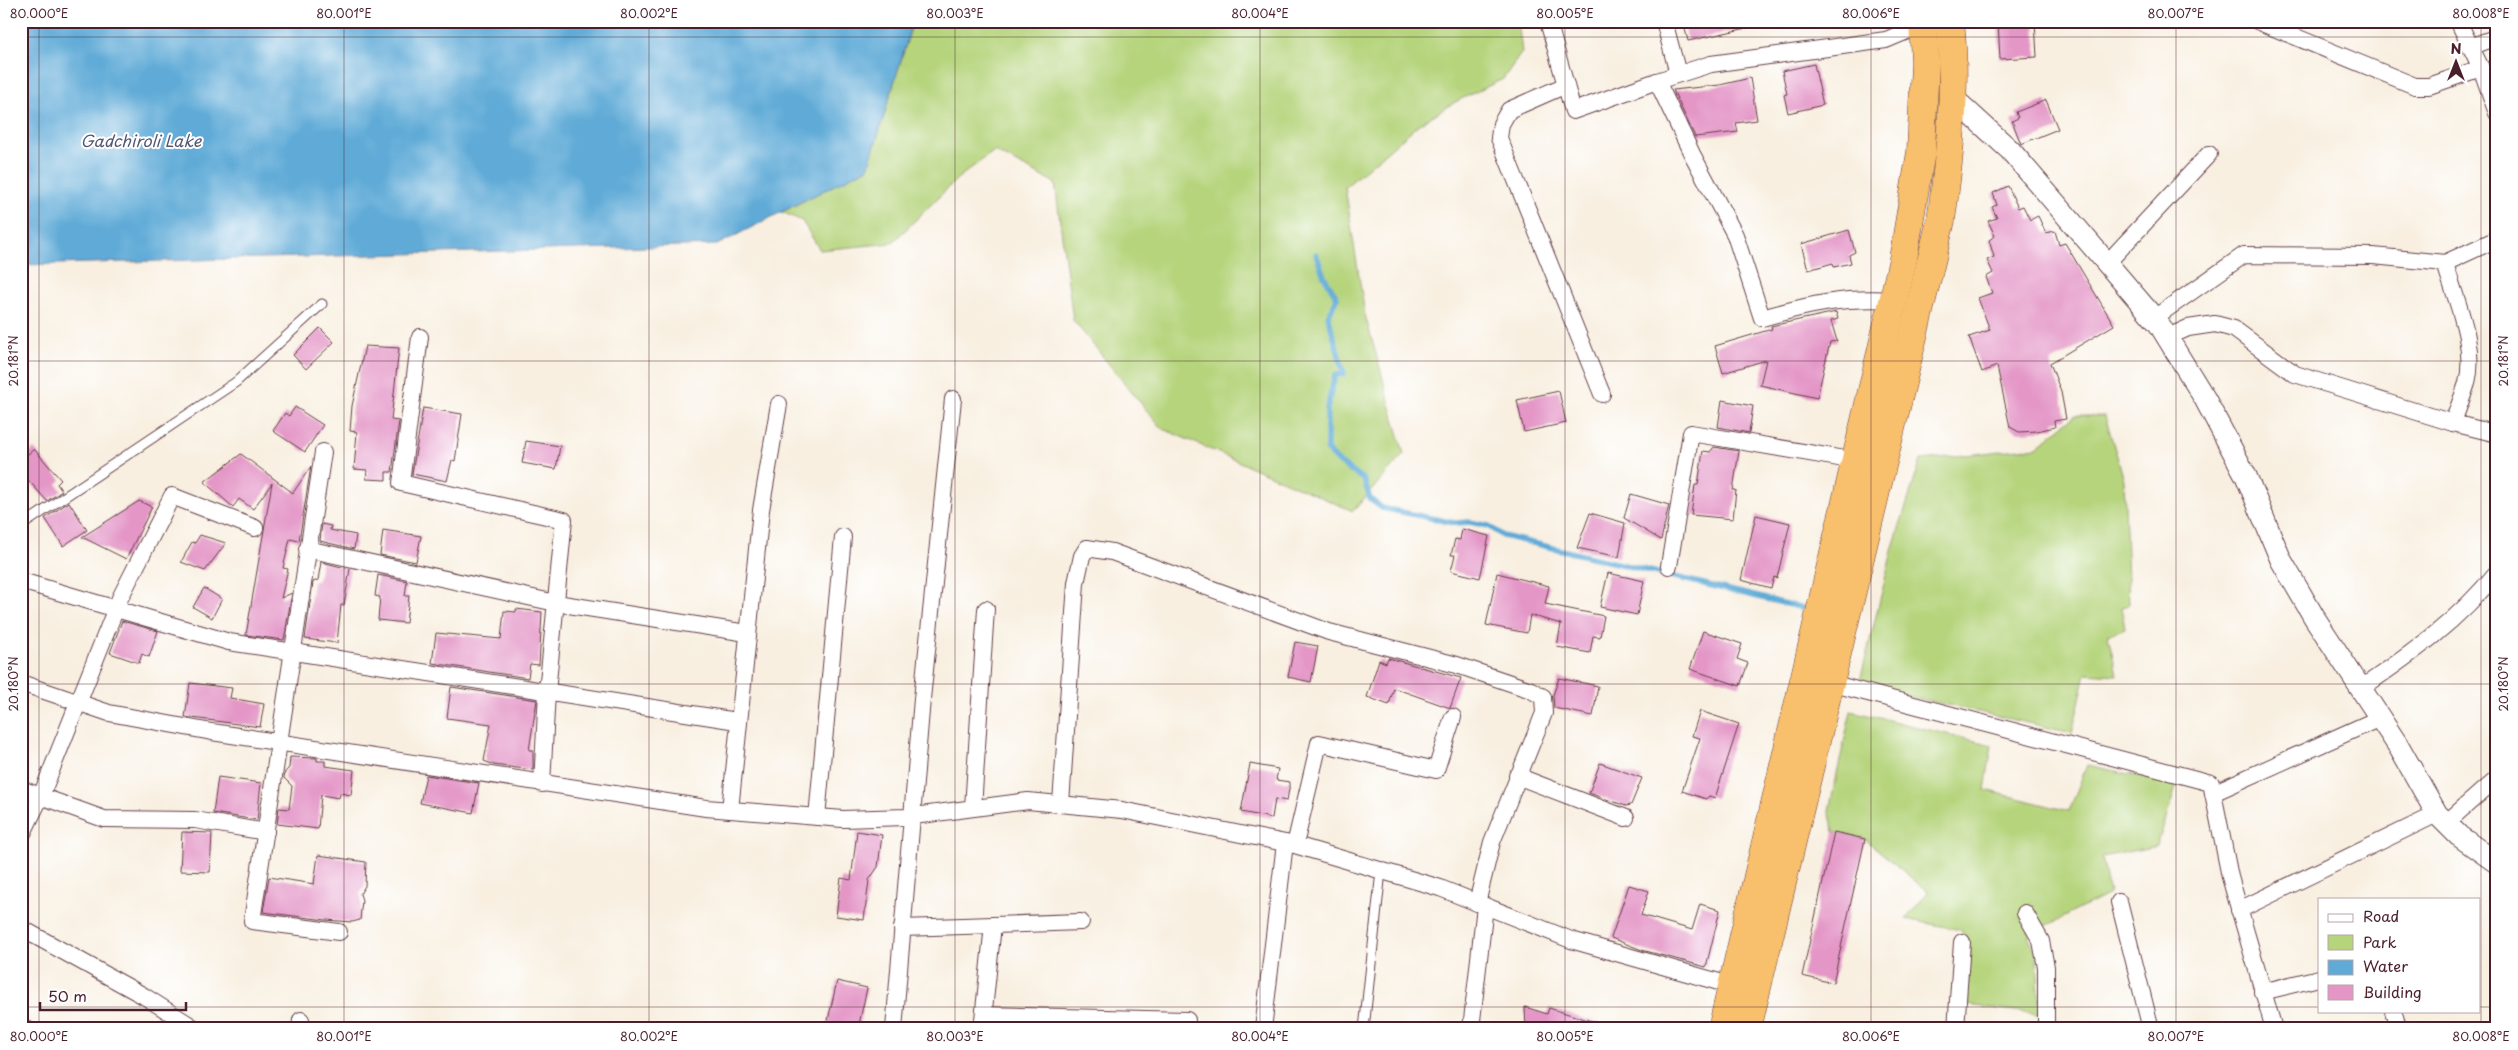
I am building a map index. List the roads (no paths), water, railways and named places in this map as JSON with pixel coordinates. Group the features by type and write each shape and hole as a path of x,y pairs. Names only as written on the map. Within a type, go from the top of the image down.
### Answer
{"highway":[{"path":"1747,1029 1941,220 1948,166 1952,97 1950,21"},
{"path":"1722,1029 1903,259 1921,152 1925,62 1924,22"}],"street":[{"path":"1548,21 1573,111 1657,80 1711,64 1886,40 1924,22"},
{"path":"1664,21 1678,74"},
{"path":"2258,21 2414,86 2429,86 2481,68"},
{"path":"2458,21 2481,68 2497,113"},
{"path":"2470,47 2497,37"},
{"path":"1657,80 1692,154 1735,235 1762,318 1815,303 1857,298 1894,300"},
{"path":"1566,85 1509,110 1501,124 1499,138 1602,394"},
{"path":"1952,97 2010,150 2108,262 2168,337 2205,399 2246,476 2281,560 2360,689 2442,818 2459,836 2497,863"},
{"path":"2108,262 2209,154"},
{"path":"2154,318 2244,255 2373,256 2445,263 2497,238"},
{"path":"2445,263 2464,329 2468,354 2467,381 2453,423"},
{"path":"2168,337 2197,326 2214,324 2234,329 2294,374 2453,423 2497,434"},
{"path":"420,337 401,483 564,520 547,692 542,784"},
{"path":"894,1029 953,399"},
{"path":"730,810 737,722 760,510 779,404"},
{"path":"1669,566 1692,433 1856,461"},
{"path":"323,452 252,921 340,932"},
{"path":"21,837 41,796 116,608 172,496 256,528"},
{"path":"817,817 843,538"},
{"path":"1061,804 1076,583 1082,556 1087,548 1112,552 1329,632 1433,658 1531,690 1543,697 1544,713 1492,842 1481,904 1471,1029"},
{"path":"307,549 556,603 747,633"},
{"path":"2360,689 2416,651 2477,597 2497,572"},
{"path":"21,581 229,642 737,722"},
{"path":"973,808 986,609"},
{"path":"21,683 109,713 644,800 730,810 817,817 913,816 1028,801 1122,810 1290,844 1440,888 1571,940 1733,986"},
{"path":"1830,683 2211,783 2230,877 2274,1029"},
{"path":"1263,1029 1290,844 1319,742 1436,770 1453,717"},
{"path":"2213,793 2380,718"},
{"path":"1517,776 1626,818"},
{"path":"2239,910 2442,818 2497,778"},
{"path":"21,789 104,820 195,820 266,832"},
{"path":"2119,902 2150,1029"},
{"path":"2025,913 2041,941 2046,967 2046,1029"},
{"path":"902,928 1080,922"},
{"path":"993,925 983,1022 1187,1020"},
{"path":"21,928 144,996 196,1029"},
{"path":"1956,1029 1962,942"},
{"path":"2262,992 2318,978"},
{"path":"2393,1012 2399,1029"},
{"path":"21,1026 26,1029"}],"lane":[{"path":"21,526 236,382 322,304"},
{"path":"1364,1029 1381,871"}],"water":[{"name":"Gadchiroli Lake","path":"21,21 913,21 868,168 717,245 23,265"}],"waterway":[{"path":"1316,254 1324,276 1337,298 1328,316 1344,374 1335,375 1327,409 1327,450 1340,463 1364,480 1370,499 1382,508 1455,523 1470,522 1489,526 1503,536 1812,610"}]}
